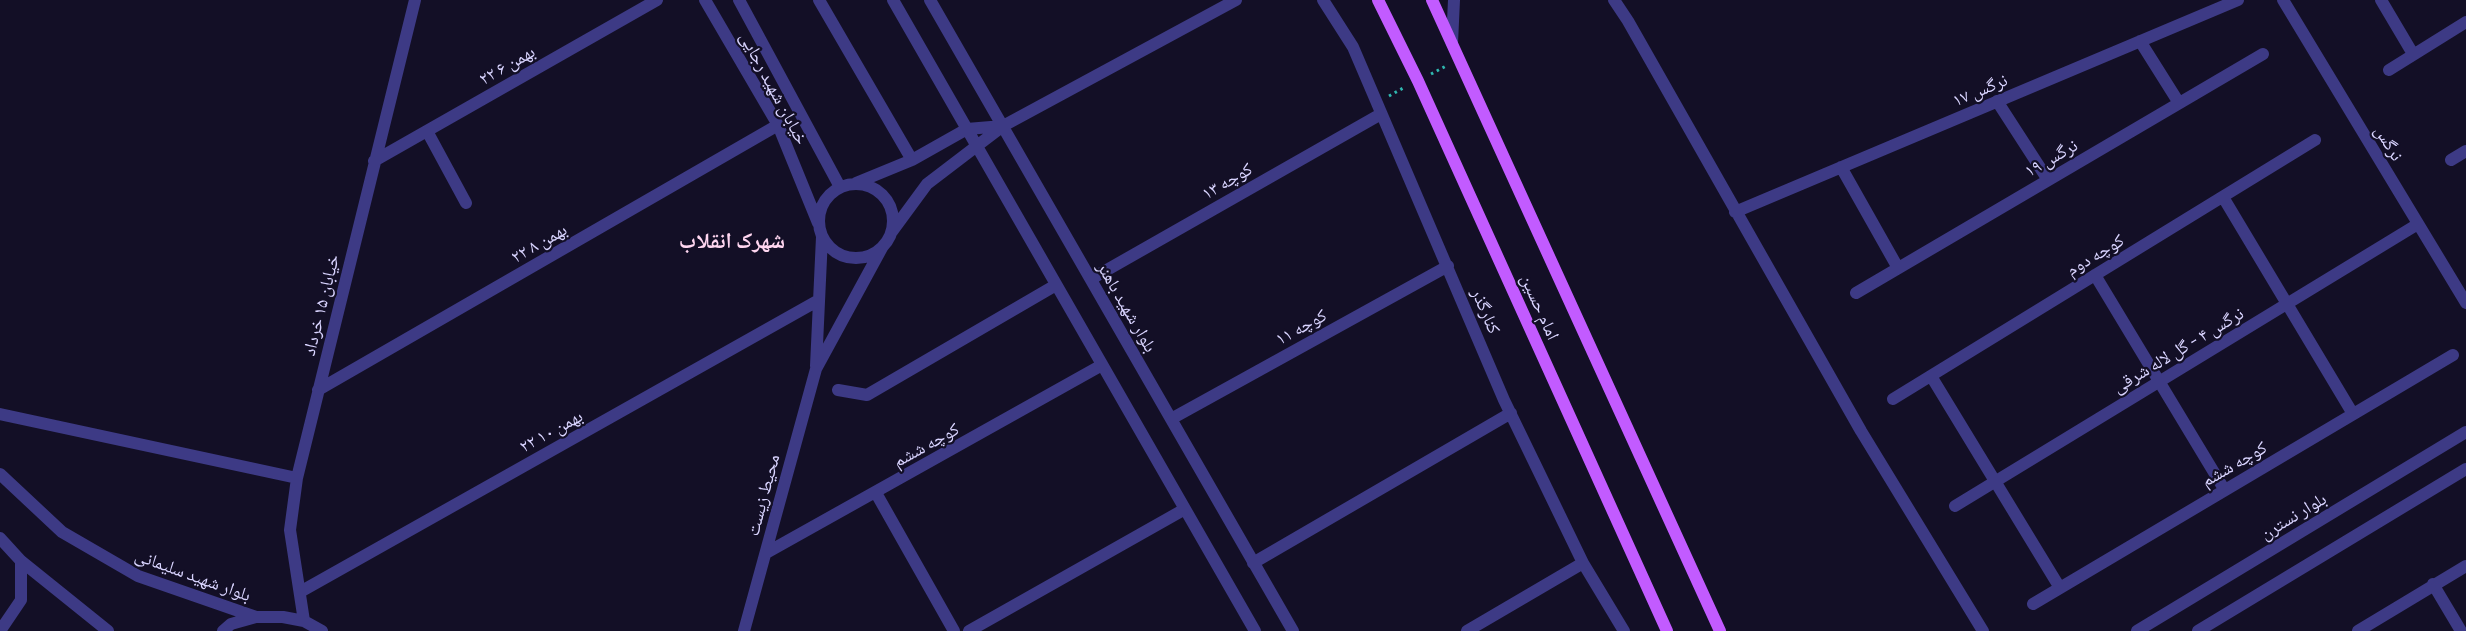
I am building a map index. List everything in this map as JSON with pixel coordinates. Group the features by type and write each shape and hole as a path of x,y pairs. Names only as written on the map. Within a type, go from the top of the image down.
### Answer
{"main road":[{"name":"امام حسین","path":"1378,0 1422,90 1667,631"},
{"name":"امام حسین","path":"1432,0 1720,631"}],"street":[{"name":"خیابان ۱۵ خرداد","path":"304,622 290,530 297,478 415,0"},
{"name":"۲۲ بهمن ۶","path":"374,162 657,0"},
{"name":"خیابان شهید رجایی","path":"705,0 778,125 818,222"},
{"name":"خیابان شهید رجایی","path":"739,0 840,187"},
{"path":"819,0 912,160"},
{"path":"893,0 1255,631"},
{"name":"بلوار شهید باهنر","path":"930,0 1293,631"},
{"path":"1003,126 968,129 912,160 854,184 840,187 828,196 820,208 818,222 822,237 830,248 843,256 858,258 872,254 883,246 928,184 1003,126 1236,0"},
{"name":"کنارگذر","path":"1323,0 1353,47 1380,114 1511,413 1584,563 1624,631"},
{"path":"1452,44 1454,0"},
{"path":"1614,0 1628,21 1735,212 1862,432 1982,631"},
{"name":"نرگس ۱۷","path":"1735,212 2238,0"},
{"name":"نرگس","path":"2283,0 2418,224 2465,298"},
{"path":"2381,0 2413,54"},
{"path":"2388,70 2466,22"},
{"path":"2140,41 2179,103"},
{"name":"نرگس ۱۹","path":"1856,293 2263,54"},
{"path":"1997,101 2048,180"},
{"name":"کوچه ۱۳","path":"1091,279 1380,114"},
{"name":"۲۲ بهمن ۸","path":"318,390 778,125"},
{"path":"427,131 466,203"},
{"name":"کوچه دوم","path":"1893,399 2315,140"},
{"path":"2451,160 2466,151"},
{"path":"1841,167 1898,268"},
{"path":"854,184 868,186 881,193 890,205 893,219 891,233"},
{"path":"2223,197 2353,414"},
{"name":"نرگس ۴ - گل لاله شرقی","path":"1955,506 2418,224"},
{"name":"محیط زیست","path":"744,631 816,369 822,237"},
{"name":"محیط زیست","path":"816,369 883,246"},
{"name":"کوچه ۱۱","path":"1171,419 1448,266"},
{"path":"2095,275 2224,489"},
{"path":"838,390 867,395 1056,285"},
{"name":"۲۲ بهمن ۱۰","path":"300,592 820,300"},
{"name":"کوچه ششم","path":"2033,604 2224,489 2453,355"},
{"name":"کوچه ششم","path":"766,553 1102,366"},
{"path":"1931,376 2060,588"},
{"path":"1253,562 1511,413"},
{"path":"0,414 297,478"},
{"name":"بلوار نسترن","path":"2138,631 2466,432"},
{"path":"2198,631 2466,469"},
{"name":"بلوار شهید سلیمانی","path":"0,474 62,532 138,576 256,617"},
{"path":"876,493 954,631"},
{"path":"968,631 1185,509"},
{"path":"0,538 21,561 108,631"},
{"path":"0,631 21,600 21,561"},
{"path":"1467,631 1584,563"},
{"path":"2358,631 2433,584 2466,566"},
{"path":"2433,584 2461,631"},
{"path":"223,631 231,624 256,617 283,616 304,622 322,631"}],"district":[{"name":"شهرک انقلاب","path":"732,241"}]}
